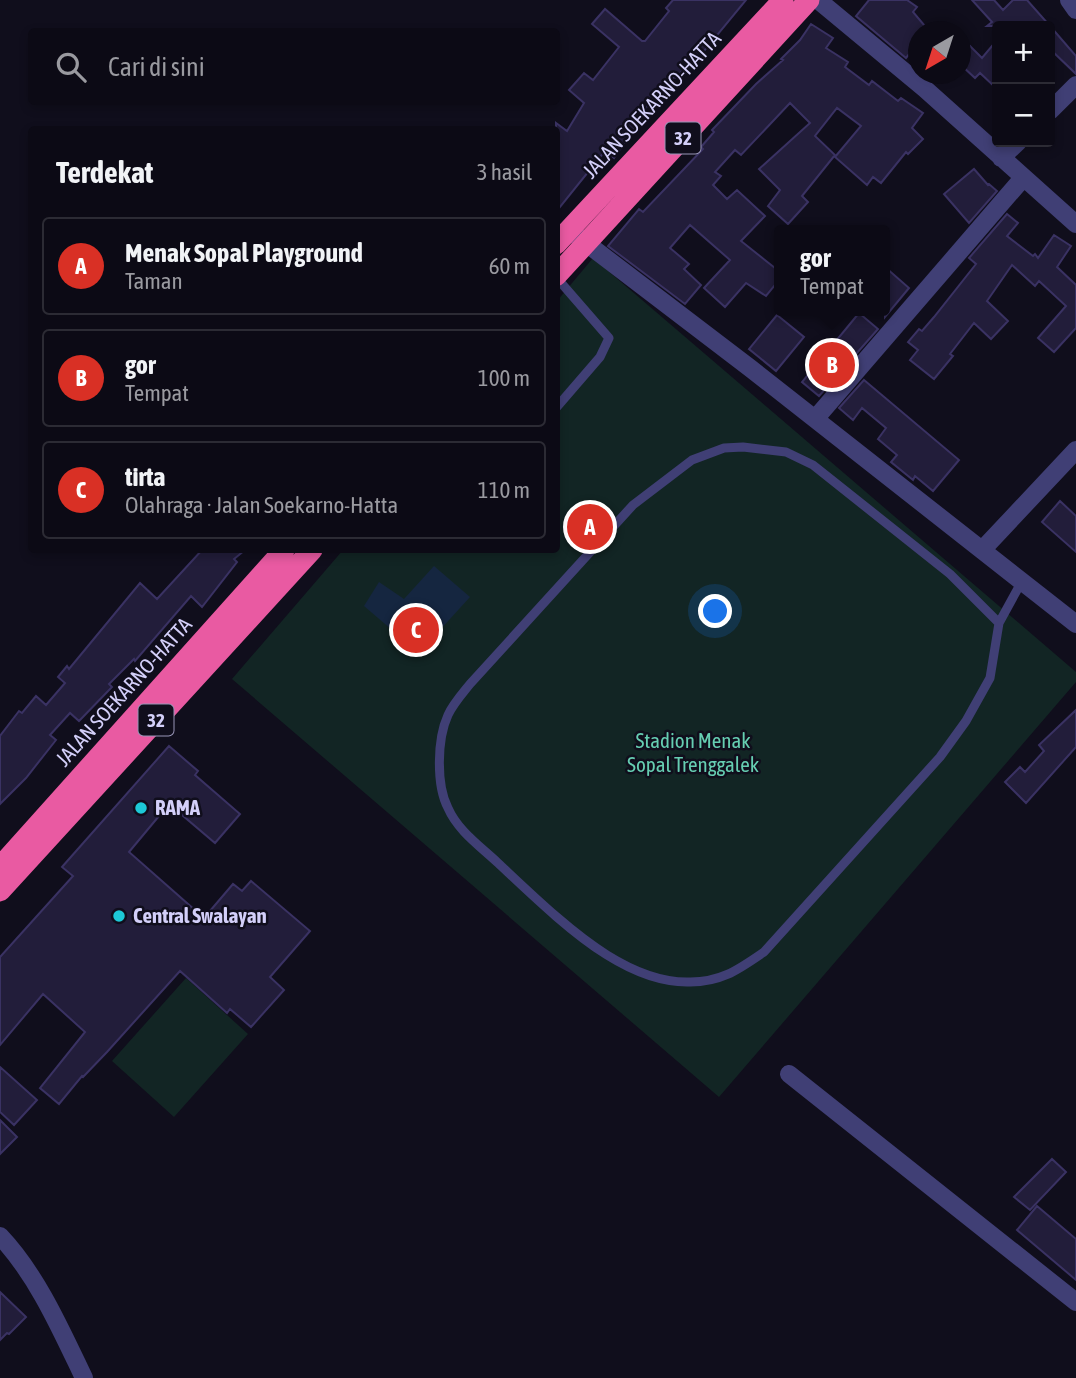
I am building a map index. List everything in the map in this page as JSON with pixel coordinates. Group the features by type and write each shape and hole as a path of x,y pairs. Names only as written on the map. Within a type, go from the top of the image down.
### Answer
{"highway":[{"name":"JALAN SOEKARNO-HATTA","path":"560,272 783,0"},
{"name":"JALAN SOEKARNO-HATTA","path":"563,237 809,0"},
{"name":"JALAN SOEKARNO-HATTA","path":"0,891 11,863 281,553"},
{"name":"JALAN SOEKARNO-HATTA","path":"11,863 309,553"}],"street":[{"path":"818,0 924,89 1076,224"},
{"path":"1069,0 1076,9"},
{"path":"1055,106 1076,85"},
{"path":"1001,158 1013,147"},
{"path":"816,419 1023,178"},
{"path":"563,237 586,243 816,419 1076,624"},
{"path":"983,550 1076,450"},
{"path":"789,1074 1076,1302"},
{"path":"4,1247 47,1305 84,1378"}],"lane":[{"path":"560,281 609,338 600,357 560,403"},
{"path":"999,623 950,574 813,465 786,452 765,449 724,448 710,452 692,460 633,505 470,684 447,717 440,754 440,785 447,807 458,826 541,904 606,955 647,976 686,982 714,980 732,974 764,952 940,757 966,721 990,678 999,623 1022,581"}],"green space":[{"name":"Stadion Menak Sopal Trenggalek","path":"593,258 1076,672 1076,682 719,1097 232,679 340,553 560,553 560,297"},
{"path":"186,978 248,1034 174,1117 112,1061"}],"water":[{"path":"434,566 470,597 419,653 364,606 379,582 404,599"}],"building":[{"path":"673,0 746,0 695,62 692,60 666,87 664,85 638,118 640,121 614,158 605,151 560,207 560,126 556,126 556,123 567,131 584,103 569,90 584,73 593,80 619,47 592,24 605,9 645,41 669,11 666,8"},
{"path":"869,0 907,0 917,7 913,12 921,21 908,21 908,56 906,58 856,16"},
{"path":"972,0 994,0 1003,10 1013,0 1027,0 1046,21 992,21"},
{"path":"811,24 833,38 826,48 848,62 845,67 869,85 872,81 898,101 901,98 923,113 912,128 923,139 908,154 906,152 881,183 873,177 867,185 835,157 861,126 837,108 815,136 835,155 802,196 808,202 788,224 768,206 780,190 759,169 810,123 790,103 741,155 735,150 715,172 721,176 713,185 727,199 737,190 765,216 741,241 774,267 774,286 766,296 746,283 725,307 704,288 730,260 690,225 670,248 689,264 684,269 701,285 685,304 608,246 639,209 643,212 703,149 701,147 714,132 712,130 800,40"},
{"path":"1055,32 1076,56 1076,74 1055,54"},
{"path":"992,46 992,84 980,73 975,78 971,74 971,47 982,58"},
{"path":"974,169 997,191 969,223 944,194"},
{"path":"1007,214 1018,223 1007,236 1033,256 1035,254 1038,258 1054,235 1071,246 1057,267 1076,285 1076,328 1054,352 1038,338 1066,306 1039,281 1035,286 1012,265 987,301 1008,321 991,339 974,323 934,379 910,360 918,350 908,342 919,329 922,331 976,264 969,258"},
{"path":"890,271 909,288 890,311"},
{"path":"776,316 804,337 776,371 749,349"},
{"path":"857,316 863,316 878,329 819,396 802,382"},
{"path":"864,380 959,460 933,491 915,476 913,480 891,462 897,455 878,439 886,428 862,408 853,420 839,408"},
{"path":"1060,501 1076,516 1076,552 1042,522"},
{"path":"199,553 241,553 234,559 237,562 202,607 191,596 135,661 134,659 109,684 112,687 79,721 70,713 50,735 56,740 26,778 0,804 0,736 19,711 22,713 36,696 46,705 65,683 58,677 67,666 69,669 140,583 157,599"},
{"path":"1076,710 1076,747 1026,803 1005,782 1020,767 1025,772 1044,751 1039,745"},
{"name":"Central Swalayan","path":"169,746 198,771 195,775 240,814 215,843 169,804 129,852 204,918 233,884 242,891 251,881 310,931 270,977 284,990 251,1027 230,1009 227,1013 180,971 59,1104 40,1088 85,1032 43,994 0,1045 0,957 73,876 62,867"},
{"path":"0,1067 37,1100 14,1125 0,1112"},
{"path":"0,1120 17,1137 0,1154"},
{"path":"1052,1159 1066,1172 1030,1210 1014,1197"},
{"path":"1037,1206 1076,1239 1076,1280 1017,1230"},
{"path":"0,1292 26,1317 0,1340"}],"place":[{"name":"gor","path":"832,365"},
{"name":"Menak Sopal Playground","path":"590,527"},
{"name":"tirta","path":"416,630"},
{"name":"RAMA","path":"141,808"},
{"name":"Central Swalayan","path":"119,916"}]}
